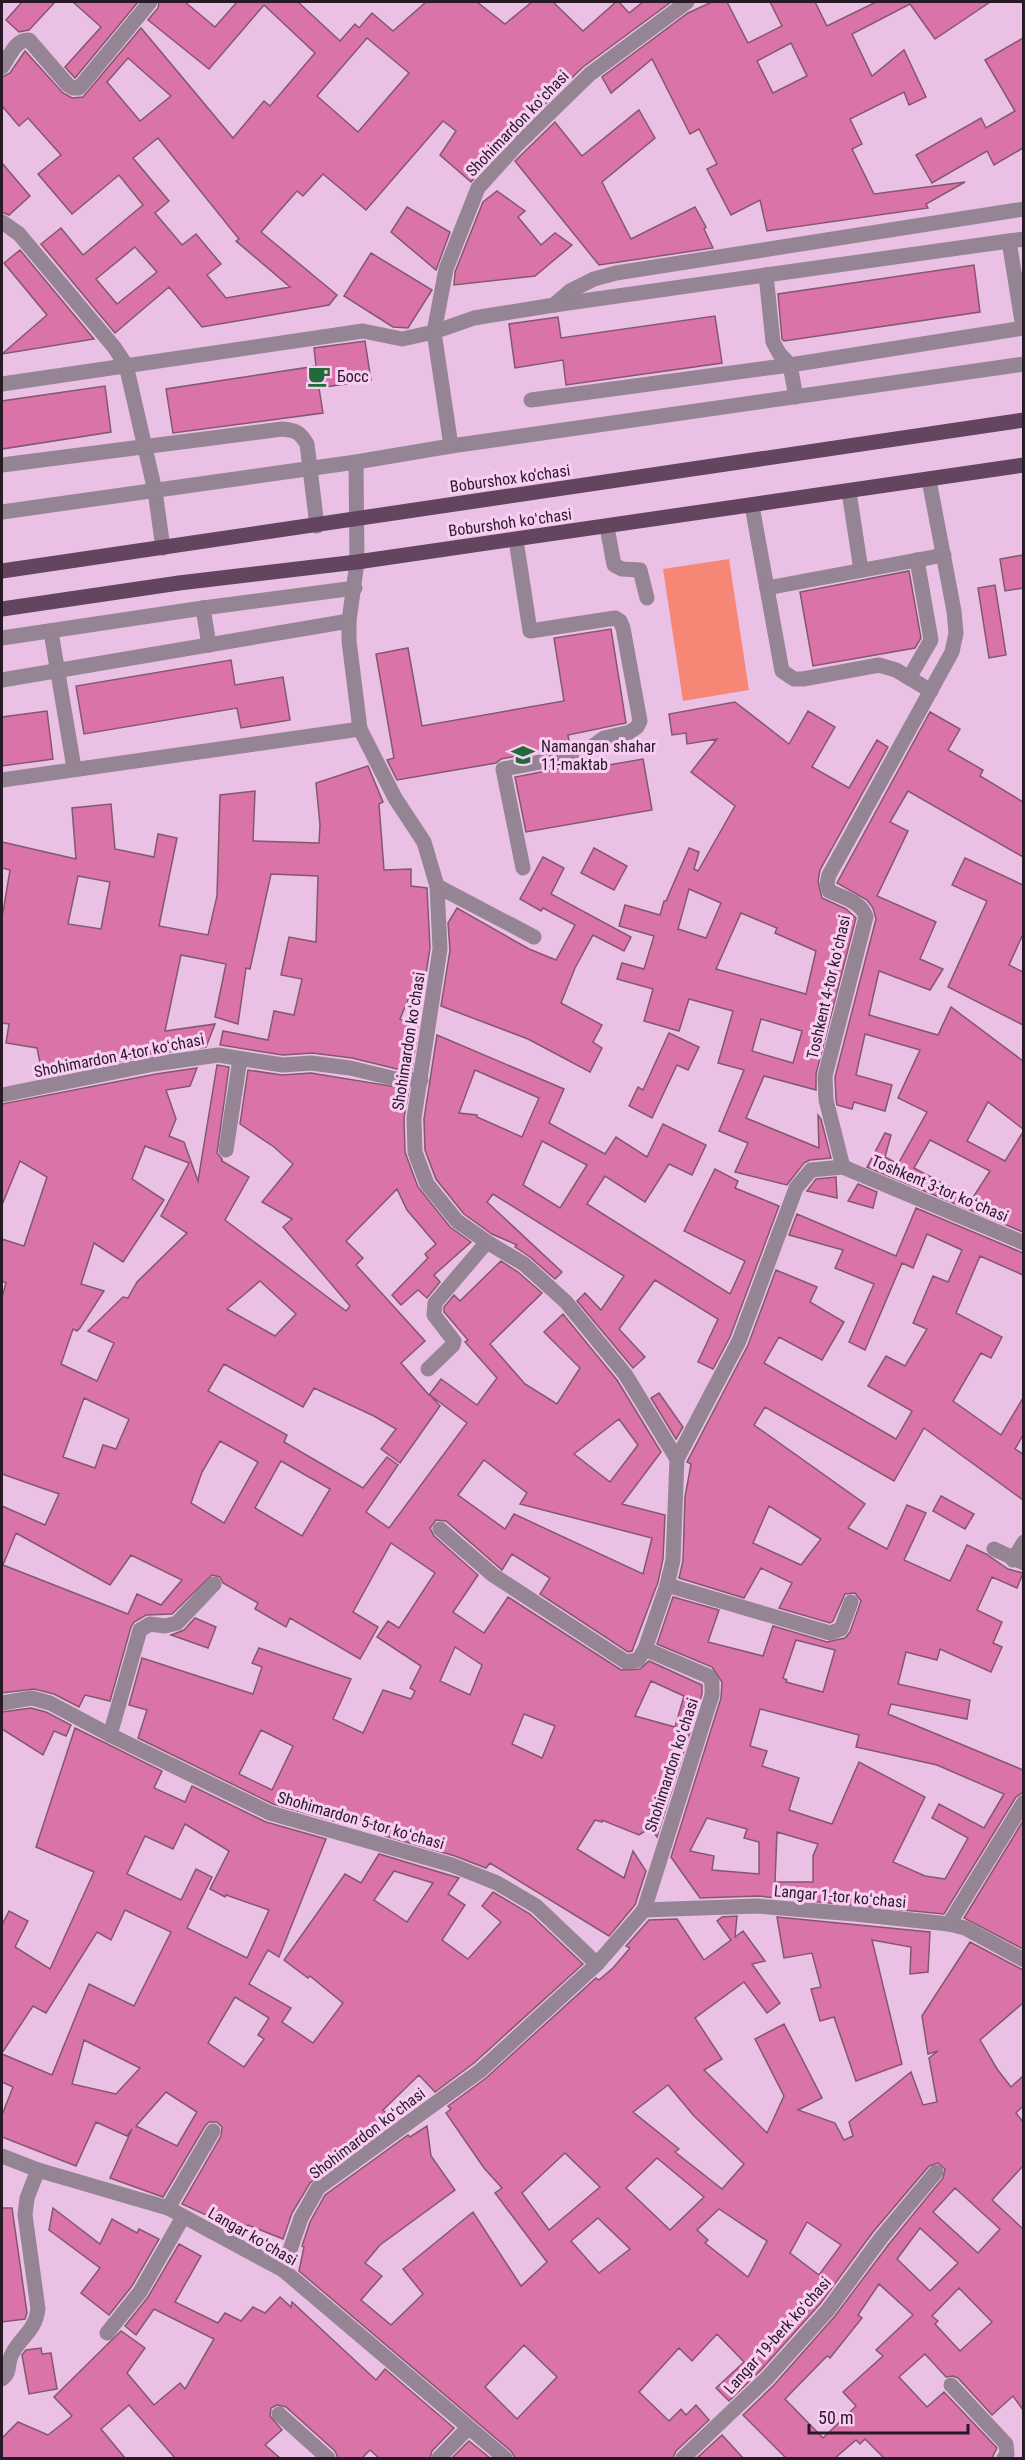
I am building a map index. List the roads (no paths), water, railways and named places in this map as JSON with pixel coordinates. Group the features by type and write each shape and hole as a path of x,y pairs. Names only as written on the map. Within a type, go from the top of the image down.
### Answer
{"main road":[{"name":"Boburshox ko'chasi","path":"2,571 1023,420"},
{"name":"Boburshoh koʻchasi","path":"2,609 179,583 516,540 1023,465"}],"street":[{"path":"2,67 18,44 23,40 29,40 68,85 73,88 79,87 150,2"},
{"name":"Shohimardon koʻchasi","path":"451,446 434,332 446,269 478,188 515,147 590,74 685,2"},
{"path":"554,305 570,291 594,279 616,273 1023,209"},
{"path":"2,222 19,234 114,347 126,365 155,491 163,548"},
{"path":"2,384 363,331 402,339 434,332 474,318 554,305 1016,240 1023,328 790,365 531,400"},
{"path":"766,275 772,342 790,365 796,397"},
{"path":"2,513 1023,364"},
{"path":"2,465 282,429 294,430 302,435 307,444 317,526"},
{"path":"356,462 357,520"},
{"name":"Toshkent 4-tor koʻchasi","path":"843,1167 826,1100 825,1076 866,917 864,910 858,905 829,891 827,883 834,865 952,652 956,633 954,611 930,480"},
{"path":"849,492 861,570"},
{"path":"752,506 782,671 788,676 803,679 879,665 888,666 931,691"},
{"name":"Shohimardon koʻchasi","path":"357,520 357,562 349,621 349,641 360,729 395,798 424,842 438,886 440,949 414,1118 415,1152 427,1184 457,1221 486,1242 524,1264 566,1302 625,1374 677,1459"},
{"path":"607,527 614,564 622,569 640,570 647,598"},
{"path":"516,540 530,631 615,618 620,621 640,721 637,727 630,732 604,738 582,754 503,769 523,868"},
{"path":"767,588 944,555"},
{"path":"909,678 931,640 917,560"},
{"path":"2,638 355,588"},
{"path":"203,608 209,645"},
{"path":"2,680 349,621"},
{"path":"51,632 74,768"},
{"path":"2,780 360,729"},
{"path":"438,886 534,937"},
{"name":"Shohimardon 4-tor koʻchasi","path":"2,1095 218,1055 283,1065 310,1063 350,1068 396,1079 421,1080"},
{"path":"226,1150 240,1059"},
{"path":"440,1529 493,1575 626,1662 633,1663 638,1660 645,1649 673,1560 677,1459 739,1341 796,1188 811,1170 843,1167"},
{"name":"Toshkent 3-tor koʻchasi","path":"843,1167 1023,1243"},
{"path":"428,1369 453,1345 454,1341 434,1315 435,1304 486,1242"},
{"path":"994,1549 1018,1562 1023,1542"},
{"path":"110,1735 140,1630 150,1624 165,1626 177,1623 214,1584"},
{"path":"667,1585 830,1633 841,1629 851,1602"},
{"name":"Shohimardon koʻchasi","path":"283,2270 301,2218 318,2188 480,2071 597,1964 644,1910 712,1695 712,1682 708,1676 645,1649"},
{"name":"Shohimardon 5-tor koʻchasi","path":"2,1703 32,1698 50,1702 110,1735 270,1813 452,1865 497,1883 536,1906 597,1964"},
{"path":"949,1924 1023,1802"},
{"name":"Langar 1-tor koʻchasi","path":"644,1910 757,1906 949,1924 964,1928 1023,1960"},
{"path":"168,2208 213,2131"},
{"name":"Langar koʻchasi","path":"2,2156 38,2170 168,2208 283,2270 505,2458"},
{"path":"2,2379 8,2374 12,2352 33,2328 37,2318 38,2309 26,2208 38,2170"},
{"name":"Langar 19-berk koʻchasi","path":"683,2458 767,2378 828,2310 881,2238 936,2172"},
{"path":"106,2333 140,2292 183,2217"},
{"path":"951,2385 1006,2444 1007,2454 1004,2458"},
{"path":"279,2414 328,2458"},
{"path":"439,2458 468,2428"}],"place":[{"name":"Босс","path":"319,376"},
{"name":"Namangan shahar 11-maktab","path":"523,755"}]}
